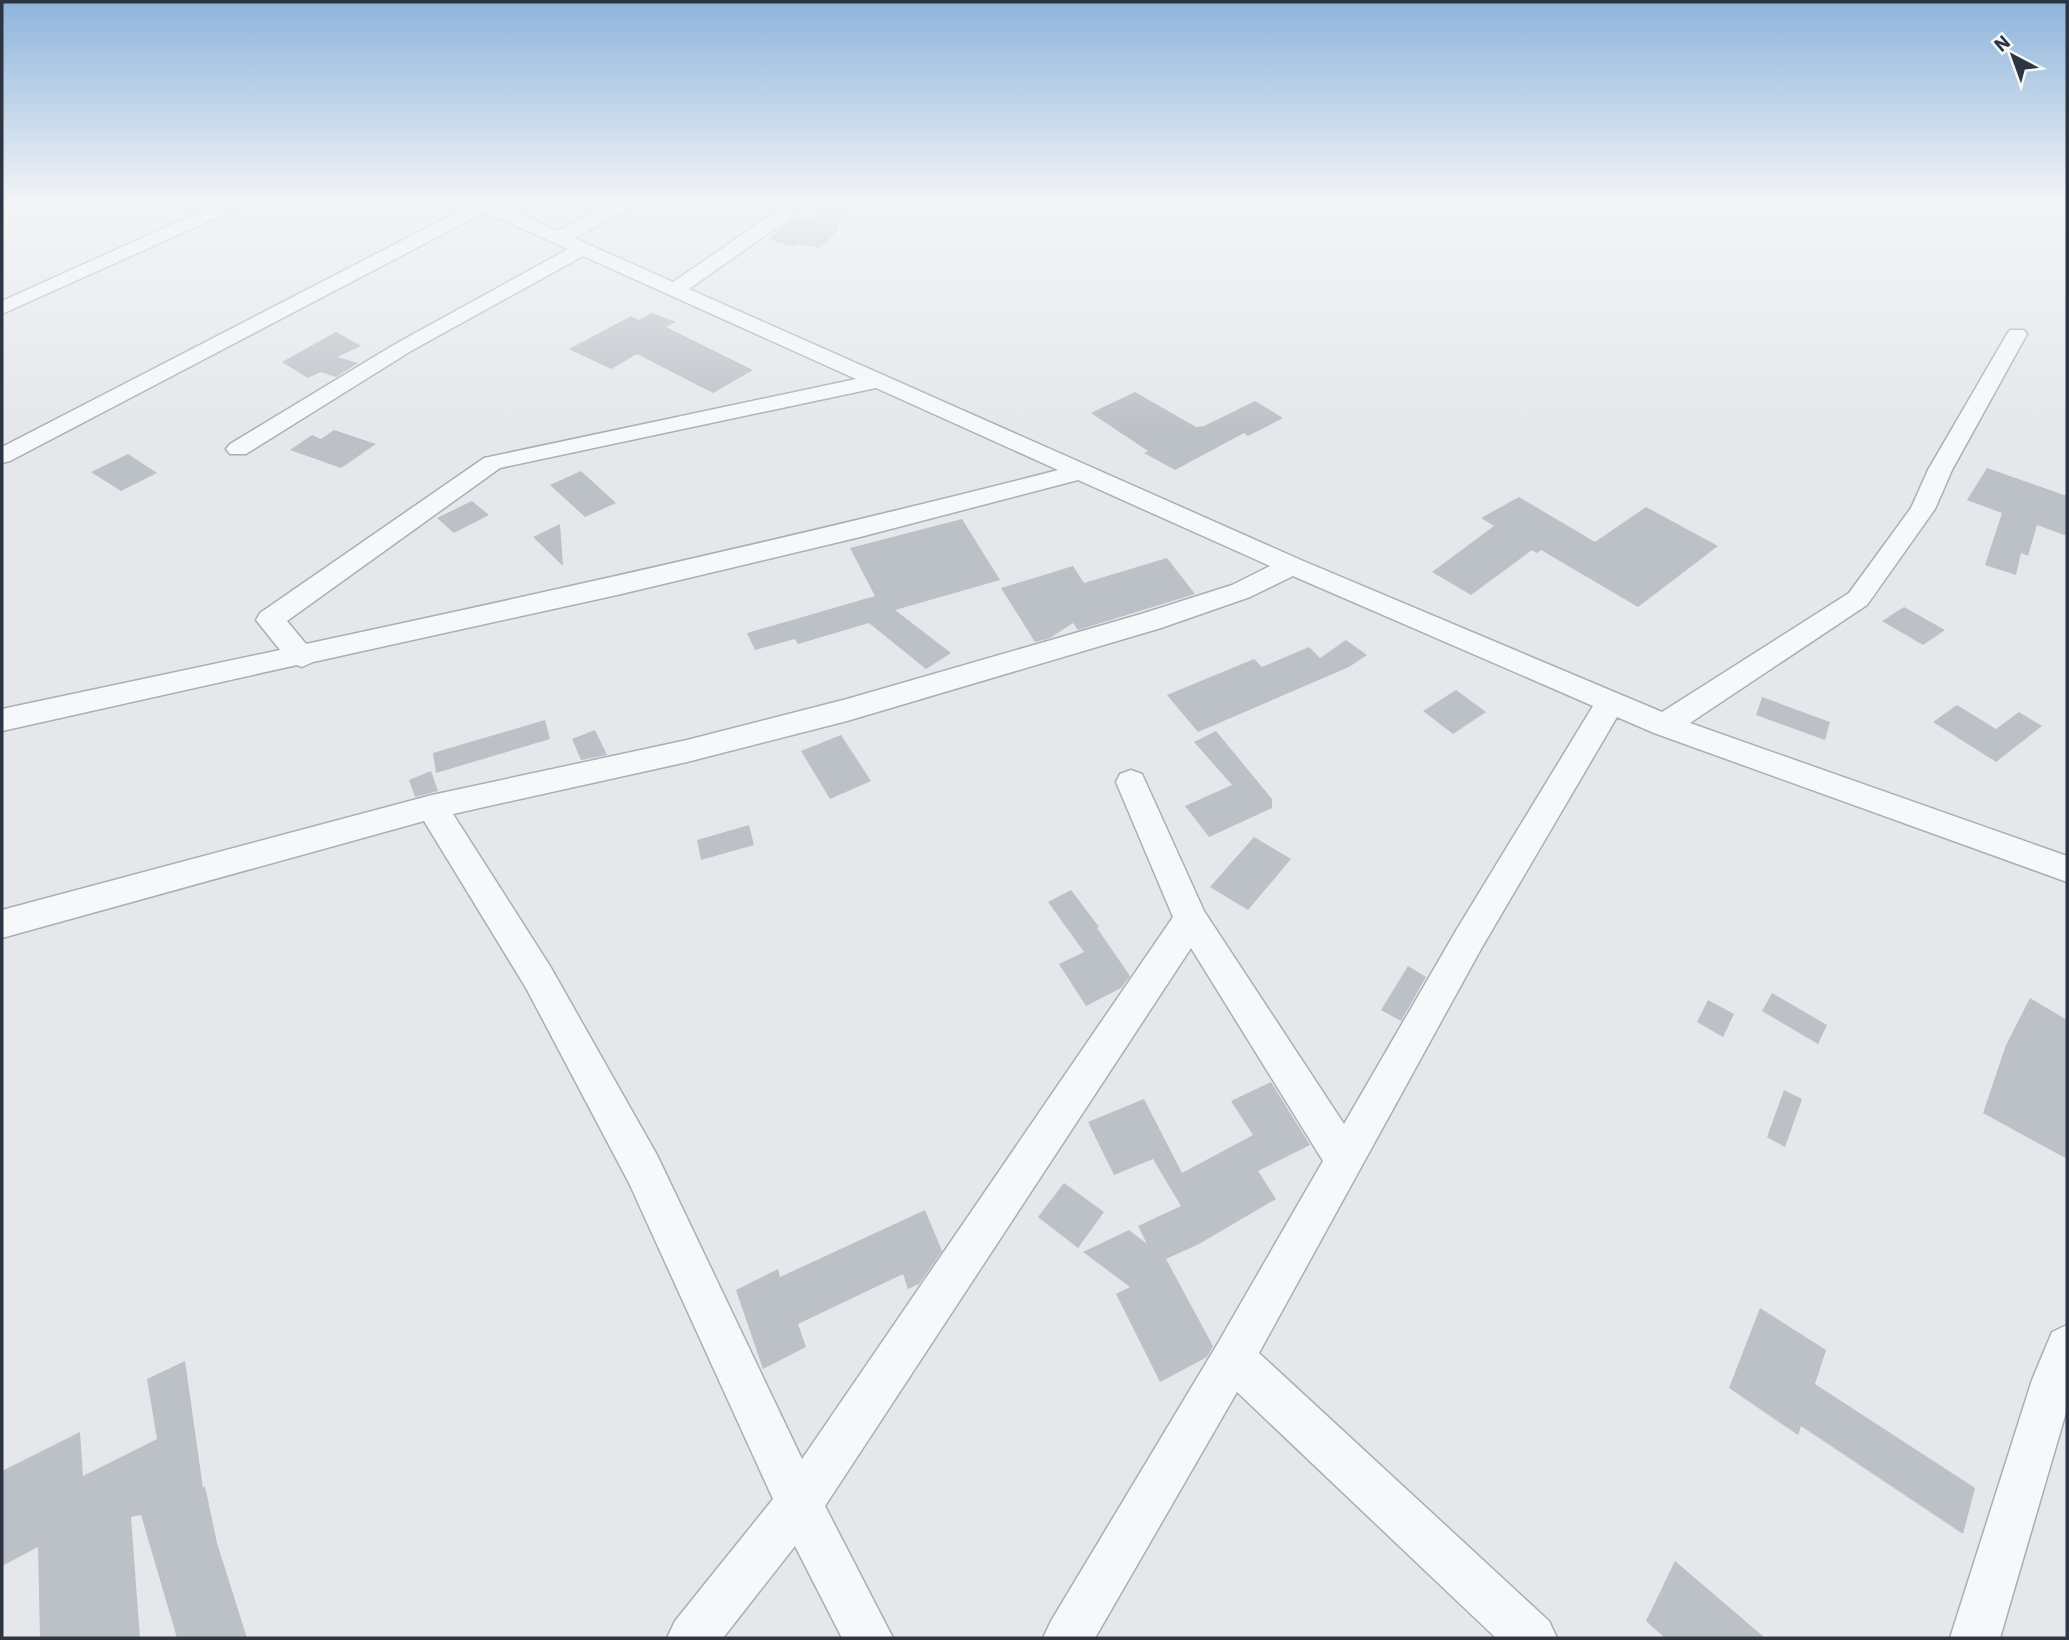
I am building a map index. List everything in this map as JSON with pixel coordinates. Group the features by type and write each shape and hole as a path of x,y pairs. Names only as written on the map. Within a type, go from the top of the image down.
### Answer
{"street":[{"path":"2,308 67,279"},
{"path":"2,456 339,279"},
{"path":"238,449 515,279"},
{"path":"649,279 1292,566 1610,703 1664,725 2067,869"},
{"path":"675,290 691,279"},
{"path":"1664,725 1858,599 1923,509 1940,470 2017,334"},
{"path":"302,657 270,620 492,463 880,381"},
{"path":"2,720 302,657 860,529 1080,472"},
{"path":"2,924 432,807 687,751 860,706 1164,617 1241,591 1292,566"},
{"path":"1068,1638 1233,1358 1469,939 1610,703"},
{"path":"1131,782 1191,919 1344,1159"},
{"path":"432,807 538,977 643,1169 799,1504 868,1638"},
{"path":"691,1638 799,1504 1191,919"},
{"path":"1975,1638 2054,1380 2067,1347"},
{"path":"1233,1358 1532,1638"}],"building":[{"path":"652,313 676,322 666,327 753,370 713,393 637,354 611,369 569,349 631,316 639,320"},
{"path":"336,332 361,346 337,357 358,363 336,377 321,372 308,378 282,362"},
{"path":"1135,392 1196,427 1204,426 1255,401 1283,418 1248,436 1244,433 1175,470 1144,453 1148,451 1091,413"},
{"path":"334,430 376,444 341,468 290,450 312,435 321,439"},
{"path":"128,454 157,473 121,491 91,472"},
{"path":"1987,468 2067,496 2067,536 2037,525 2028,556 2021,553 2016,575 1985,565 2002,513 1967,500"},
{"path":"581,471 616,503 585,517 550,485"},
{"path":"1519,497 1595,542 1646,507 1718,546 1638,607 1541,550 1537,553 1532,550 1471,595 1432,572 1494,526 1481,518"},
{"path":"472,501 489,515 454,533 437,518"},
{"path":"962,519 1000,580 895,610 951,653 926,669 869,623 798,644 795,639 755,650 747,633 875,596 850,548"},
{"path":"560,524 563,566 533,537"},
{"path":"1167,558 1195,594 1078,630 1073,623 1050,638 1035,642 1001,588 1073,566 1084,583"},
{"path":"1904,607 1945,630 1923,645 1882,621"},
{"path":"1346,640 1367,655 1349,667 1198,732 1167,695 1254,659 1262,667 1309,647 1320,658"},
{"path":"1456,690 1486,712 1453,734 1423,711"},
{"path":"1762,697 1830,722 1825,740 1756,715"},
{"path":"1957,705 1996,729 2019,712 2042,726 1996,762 1933,722"},
{"path":"545,720 550,739 436,773 433,753"},
{"path":"595,730 607,755 581,760 572,739"},
{"path":"1216,731 1272,799 1272,808 1209,837 1185,806 1232,785 1194,742"},
{"path":"841,735 871,781 830,799 801,751"},
{"path":"431,771 438,791 415,797 409,780"},
{"path":"749,825 754,845 701,860 697,840"},
{"path":"1254,837 1291,859 1248,910 1210,887"},
{"path":"1071,890 1099,927 1097,928 1130,976 1121,988 1086,1006 1059,964 1084,952 1048,902"},
{"path":"1408,966 1426,977 1401,1021 1381,1010"},
{"path":"1772,993 1827,1025 1818,1044 1762,1011"},
{"path":"2030,998 2067,1020 2067,1159 1983,1113 2006,1045"},
{"path":"1708,1000 1734,1014 1723,1037 1697,1022"},
{"path":"1271,1082 1310,1145 1258,1171 1276,1199 1199,1244 1166,1259 1213,1346 1207,1357 1160,1382 1116,1294 1130,1287 1083,1252 1129,1230 1147,1244 1138,1226 1181,1206 1153,1159 1114,1175 1088,1122 1144,1099 1182,1173 1253,1135 1231,1101"},
{"path":"1784,1090 1802,1099 1785,1147 1767,1137"},
{"path":"1064,1183 1104,1212 1078,1248 1038,1217"},
{"path":"925,1210 942,1251 919,1284 908,1289 903,1274 798,1324 806,1347 763,1369 736,1290 778,1269 780,1277"},
{"path":"1760,1308 1826,1350 1815,1384 1975,1488 1963,1534 1801,1426 1798,1435 1729,1388"},
{"path":"185,1361 203,1488 205,1486 217,1543 247,1638 177,1638 141,1515 131,1517 140,1638 40,1638 38,1547 2,1566 2,1471 80,1432 83,1476 157,1439 147,1379"},
{"path":"1675,1561 1765,1638 1665,1638 1646,1621"}]}
